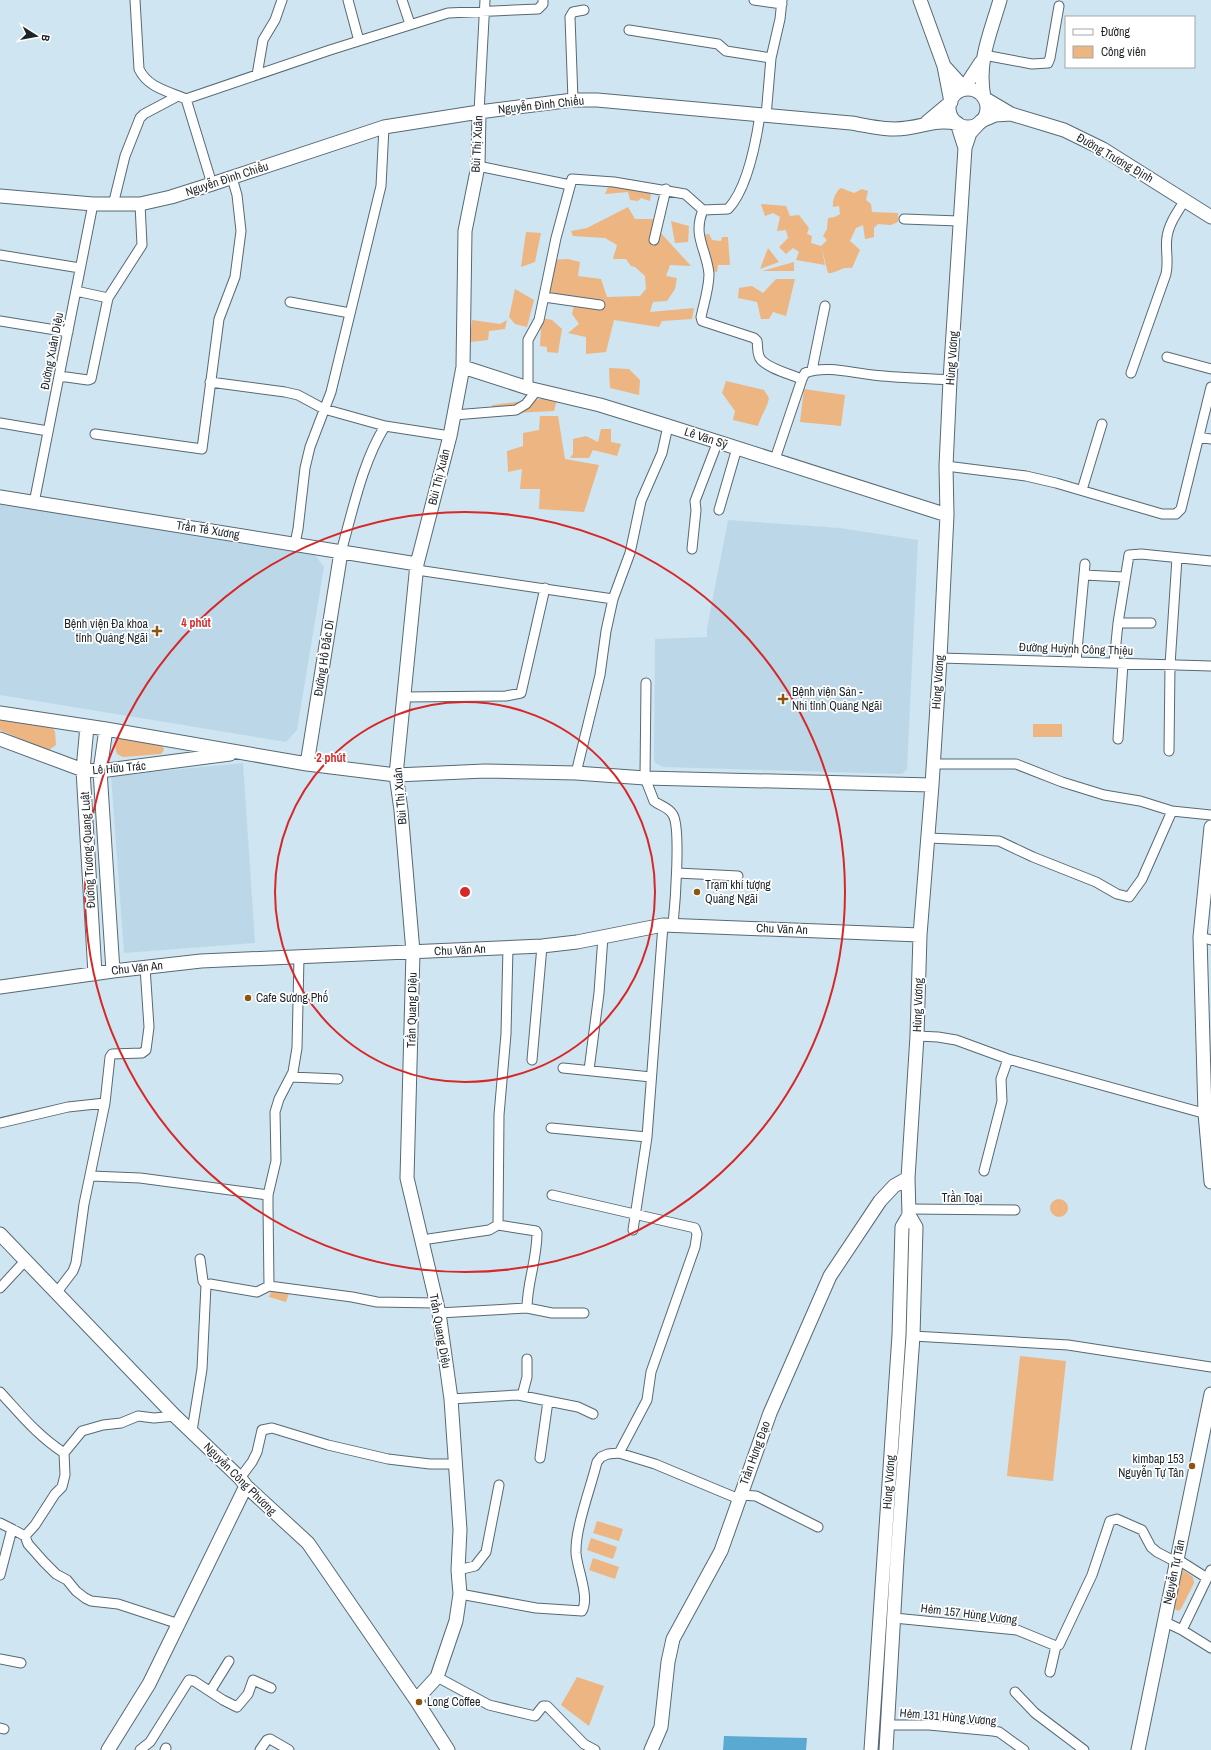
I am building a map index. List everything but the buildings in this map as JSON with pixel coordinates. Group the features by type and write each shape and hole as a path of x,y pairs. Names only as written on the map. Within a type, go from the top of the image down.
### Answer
{"street":[{"path":"135,0 139,69 144,79 152,86 182,98 212,184"},
{"path":"257,75 263,40 275,20 282,0"},
{"path":"348,0 359,41"},
{"path":"402,0 410,24"},
{"name":"Bùi Thị Xuân","path":"413,952 401,810 396,775 417,567 450,436 463,367 465,231 478,166 479,112 485,0"},
{"path":"113,205 125,156 140,118 144,114 182,98 448,13 538,8 543,4 543,0"},
{"path":"454,415 516,410 526,404 532,389 527,346 528,340 539,320 556,238 570,185 574,178 666,189 685,194 703,210 728,209 736,199 749,165 763,116 771,58 782,2 754,0"},
{"path":"920,0 944,66 951,102 951,113 957,123 965,148"},
{"path":"965,148 970,133 981,121 987,110 981,81 983,58 1000,0"},
{"path":"983,58 1032,64 1048,63 1059,6"},
{"path":"573,100 570,17 573,12 584,10"},
{"path":"629,30 718,44 726,52 771,58"},
{"path":"926,123 951,102 954,96 964,88 983,58"},
{"path":"944,66 964,88 976,90 984,98"},
{"name":"Đường Trương Định","path":"984,98 1011,114 1064,130 1103,149 1211,217"},
{"name":"Nguyễn Đình Chiểu","path":"0,196 93,204 140,204 171,197 232,178 384,127 479,112 573,100 597,100 851,123 880,128 908,128 940,120 957,123"},
{"name":"Đường Trương Định","path":"981,121 995,115 1011,114"},
{"path":"957,123 970,126 981,121"},
{"path":"295,543 305,468 310,447 333,385 381,186 384,127"},
{"name":"Hùng Vương","path":"886,1750 894,1604 913,1336 916,1227 909,1212 908,1178 917,1036 920,935 940,658 947,515 946,466 950,380 959,221 965,148"},
{"path":"478,166 570,185"},
{"path":"95,434 202,449 219,319 235,277 241,231 237,195 232,178"},
{"path":"654,240 666,189"},
{"path":"1131,373 1166,274 1168,264 1168,232 1185,200"},
{"name":"Đường Xuân Diệu","path":"34,503 93,204"},
{"path":"59,376 88,380 91,378 108,298 142,245 140,204"},
{"path":"703,210 699,235 709,275 701,317 702,321 754,338 757,341 759,357 762,361 767,365 802,379"},
{"path":"904,219 959,221"},
{"path":"0,255 80,268"},
{"path":"76,291 108,298"},
{"path":"544,297 600,305"},
{"path":"290,302 350,313"},
{"path":"812,370 825,306"},
{"path":"0,321 68,332"},
{"path":"1167,357 1211,369"},
{"name":"Lê Văn Sỹ","path":"463,367 532,389 600,405 718,441 947,515"},
{"path":"775,460 805,373 812,370 950,380"},
{"path":"210,382 298,395 324,409 385,426 450,436"},
{"path":"946,466 1026,476 1082,490 1162,514 1176,514 1181,510 1211,387"},
{"path":"0,423 48,431"},
{"path":"1082,490 1102,424"},
{"path":"341,552 359,490 377,440 385,426"},
{"path":"576,773 600,675 606,631 613,599 630,553 641,501 662,453 668,426"},
{"path":"1199,437 1211,439"},
{"path":"692,549 696,510 695,501 718,441"},
{"path":"719,510 737,448"},
{"name":"Trần Tế Xương","path":"0,497 295,543 417,567"},
{"name":"Đường Hồ Đắc Di","path":"307,764 341,552"},
{"path":"1118,739 1118,623 1127,558 1131,554 1211,560"},
{"path":"1169,751 1170,665 1177,558"},
{"path":"1076,661 1085,564"},
{"path":"417,567 613,599"},
{"path":"1084,575 1124,577"},
{"path":"404,697 506,696 521,693 545,588"},
{"path":"1118,623 1151,623"},
{"name":"Đường Huỳnh Công Thiệu","path":"940,658 1211,666"},
{"path":"633,1230 647,1137 651,1077 668,925 677,873 676,818 669,809 654,801 645,778 646,683"},
{"name":"Lê Hữu Trác","path":"0,713 106,729 307,764 396,775 485,771 576,773 645,778 932,785"},
{"name":"Đường Trương Quang Luật","path":"87,726 83,770 95,974"},
{"name":"Đường Trương Quang Luật","path":"106,729 100,772 113,971"},
{"name":"Lê Hữu Trác","path":"0,739 83,770 100,772 242,752"},
{"path":"933,764 1016,764 1062,782 1104,795 1140,801 1172,811 1211,815"},
{"path":"928,838 999,841 1033,857 1096,882 1117,894 1129,897 1142,879 1172,811"},
{"path":"1211,827 1205,938 1208,1114 1211,1182"},
{"path":"677,873 738,876"},
{"name":"Chu Văn An","path":"0,987 145,967 201,962 542,946 668,925 920,935"},
{"path":"589,1070 599,993 603,936"},
{"path":"532,1060 542,946"},
{"path":"498,1225 499,1115 506,1034 508,947"},
{"name":"Trần Quang Diệu","path":"413,952 407,1178 438,1308 451,1399 457,1464 460,1530 458,1570 460,1594 456,1621 437,1677 416,1700"},
{"path":"269,1286 268,1195 276,1161 275,1112 279,1099 291,1077 297,1048 299,957"},
{"path":"57,1292 73,1271 76,1263 84,1204 105,1103 110,1057 112,1054 142,1053 146,1050 149,1027 145,967"},
{"path":"917,1036 956,1040 1008,1059 1208,1114"},
{"path":"984,1171 1002,1101 1001,1079 1008,1059"},
{"path":"563,1068 651,1077"},
{"path":"291,1077 338,1079"},
{"path":"0,1123 68,1107 105,1103"},
{"path":"551,1128 647,1137"},
{"path":"90,1176 140,1178 268,1195"},
{"name":"Trần Hưng Đạo","path":"651,1750 661,1727 668,1662 673,1639 721,1551 770,1413 830,1276 880,1201 894,1186 908,1178"},
{"path":"552,1195 695,1228 697,1234 695,1247 651,1372 647,1400 619,1453"},
{"name":"Trần Toại","path":"909,1212 1015,1210"},
{"name":"Hùng Vương","path":"871,1750 900,1291 902,1227 909,1212"},
{"path":"422,1240 489,1230 498,1225 536,1232 537,1251 527,1298 527,1308"},
{"name":"Nguyễn Công Phương","path":"0,1234 175,1416 308,1543 416,1700 448,1750"},
{"path":"192,1431 202,1369 206,1285 200,1259"},
{"path":"0,1288 25,1261"},
{"path":"206,1285 210,1284 257,1292 269,1286 352,1297 377,1302 438,1308 527,1308 552,1313 584,1313"},
{"path":"900,1291 914,1292"},
{"path":"913,1336 1068,1345 1211,1367"},
{"path":"522,1396 526,1377 527,1359"},
{"path":"0,1392 34,1430 64,1453"},
{"name":"Nguyễn Tự Tân","path":"1138,1750 1163,1621 1211,1394"},
{"path":"451,1399 505,1395 522,1396 578,1407 593,1414"},
{"path":"540,1458 548,1402"},
{"path":"25,1536 36,1525 55,1494 62,1487 65,1475 64,1453 82,1431 103,1425 121,1423 138,1416 154,1418 175,1416"},
{"path":"108,1750 149,1684 179,1624 257,1452 262,1430 272,1428 328,1445 388,1460 430,1464 457,1464"},
{"path":"460,1594 536,1608 582,1611 584,1600 576,1553 577,1535 597,1462 601,1457 608,1454 619,1453 655,1464 739,1497 756,1496 818,1527"},
{"path":"458,1570 475,1566 486,1552 499,1485"},
{"path":"1050,1672 1056,1646 1059,1645 1085,1593 1110,1521 1117,1519 1142,1530 1151,1546 1157,1552 1209,1574 1182,1630"},
{"path":"0,1523 25,1536 28,1544 44,1562 56,1574 67,1580 76,1591 85,1598 91,1601 118,1604 179,1624"},
{"path":"0,1575 12,1529"},
{"path":"881,1603 894,1604"},
{"name":"Hẻm 157 Hùng Vương","path":"894,1618 1017,1630 1056,1646"},
{"path":"1163,1621 1182,1630 1211,1648"},
{"path":"0,1659 21,1664"},
{"path":"211,1690 229,1661"},
{"path":"437,1677 489,1705 535,1716 543,1706 547,1706 584,1744 595,1750"},
{"path":"140,1750 150,1742 189,1680 194,1680 211,1690 223,1700 237,1707 248,1694 254,1680 271,1688"},
{"path":"1015,1692 1035,1713 1084,1750"},
{"name":"Hẻm 131 Hùng Vương","path":"888,1725 929,1725 993,1731 1009,1739 1024,1750"},
{"path":"260,1750 267,1740 270,1740 289,1750"}],"shaded area":[{"name":"Bệnh viện Đa khoa tỉnh Quảng Ngãi","path":"0,503 315,555 324,567 297,730 286,742 0,695"},
{"name":"Bệnh viện Sản - Nhi tỉnh Quảng Ngãi","path":"728,520 840,528 918,540 907,769 902,774 663,767 655,763 655,639 707,637 707,628"},
{"path":"243,763 255,943 124,953 111,776"}],"green space":[{"path":"611,180 652,186 650,201 641,198 638,201 630,200 628,192 605,194"},
{"path":"841,188 854,193 862,189 868,191 866,200 871,204 872,212 898,213 898,222 891,225 878,224 874,228 874,237 865,239 863,225 856,228 850,241 860,250 852,268 845,268 828,273 821,246 827,240 823,236 827,229 828,218 835,217 840,214 839,206 833,207 833,204 836,193"},
{"path":"761,204 786,206 790,216 799,215 809,228 807,234 812,236 811,243 821,246 825,265 796,260 799,252 793,248 786,254 779,247 788,238 786,230 777,231 780,217 773,213 765,216"},
{"path":"628,207 635,219 658,219 649,237 655,239 659,231 691,266 670,265 666,276 677,278 675,289 667,301 653,302 650,312 694,308 692,319 662,321 659,327 614,320 606,352 586,354 586,337 568,333 579,324 572,314 574,305 555,300 556,293 544,292 549,260 568,259 580,262 578,276 601,279 607,297 640,296 646,289 645,276 635,267 631,266 626,259 613,259 617,245 605,238 573,236 571,231 587,228"},
{"path":"671,221 689,226 688,242 675,243"},
{"path":"526,232 541,233 535,262 521,267"},
{"path":"709,234 712,240 721,241 722,237 728,237 730,265 718,265 717,272 708,271 698,235"},
{"path":"768,248 779,262 760,269"},
{"path":"794,262 794,271 762,271"},
{"path":"776,279 795,279 786,316 773,312 769,319 761,319 757,302 738,298 739,288 752,286 763,293"},
{"path":"515,289 534,300 527,327 515,324 509,317"},
{"path":"538,317 552,320 562,329 558,353 547,352 547,347 540,346 541,327 534,326"},
{"path":"472,320 500,324 507,320 505,329 489,331 488,340 470,342"},
{"path":"609,368 629,369 640,380 639,395 610,388"},
{"path":"726,381 764,390 769,398 758,426 733,420 735,411 722,393"},
{"path":"804,389 845,395 841,426 800,422"},
{"path":"558,397 554,411 493,414 492,405"},
{"path":"540,416 558,416 565,459 599,465 584,512 539,509 540,489 520,489 522,469 508,472 507,451 523,446 523,433 539,430"},
{"path":"601,429 611,429 611,442 621,444 617,456 593,450 589,458 570,458 573,454 573,439 586,436 598,442"},
{"path":"0,717 52,726 55,732 56,745 49,750 45,749 0,730"},
{"path":"1033,724 1062,724 1062,737 1033,737"},
{"path":"119,738 162,745 164,750 161,754 123,757 117,754 115,746"},
{"path":"1055,1199 1063,1199 1068,1204 1066,1215 1063,1217 1055,1217 1050,1212 1050,1204"},
{"path":"274,1284 290,1290 286,1302 269,1297"},
{"path":"1020,1356 1066,1361 1053,1481 1007,1476"},
{"path":"597,1521 623,1529 619,1541 593,1533"},
{"path":"591,1538 617,1547 613,1559 587,1550"},
{"path":"593,1558 619,1567 615,1579 589,1570"},
{"path":"1180,1568 1193,1577 1194,1583 1181,1609 1178,1611 1172,1607"},
{"path":"577,1677 604,1686 589,1726 561,1705"}],"water":[{"path":"724,1736 807,1738 806,1750 723,1750"}],"place":[{"name":"Bệnh viện Đa khoa tỉnh Quảng Ngãi","path":"157,631"},
{"name":"Bệnh viện Sản - Nhi tỉnh Quảng Ngãi","path":"783,699"},
{"name":"Trạm khí tượng Quảng Ngãi","path":"697,892"},
{"name":"Cafe Sương Phố","path":"248,998"},
{"name":"kimbap 153 Nguyễn Tự Tân","path":"1192,1466"},
{"name":"Long Coffee","path":"419,1702"}]}
